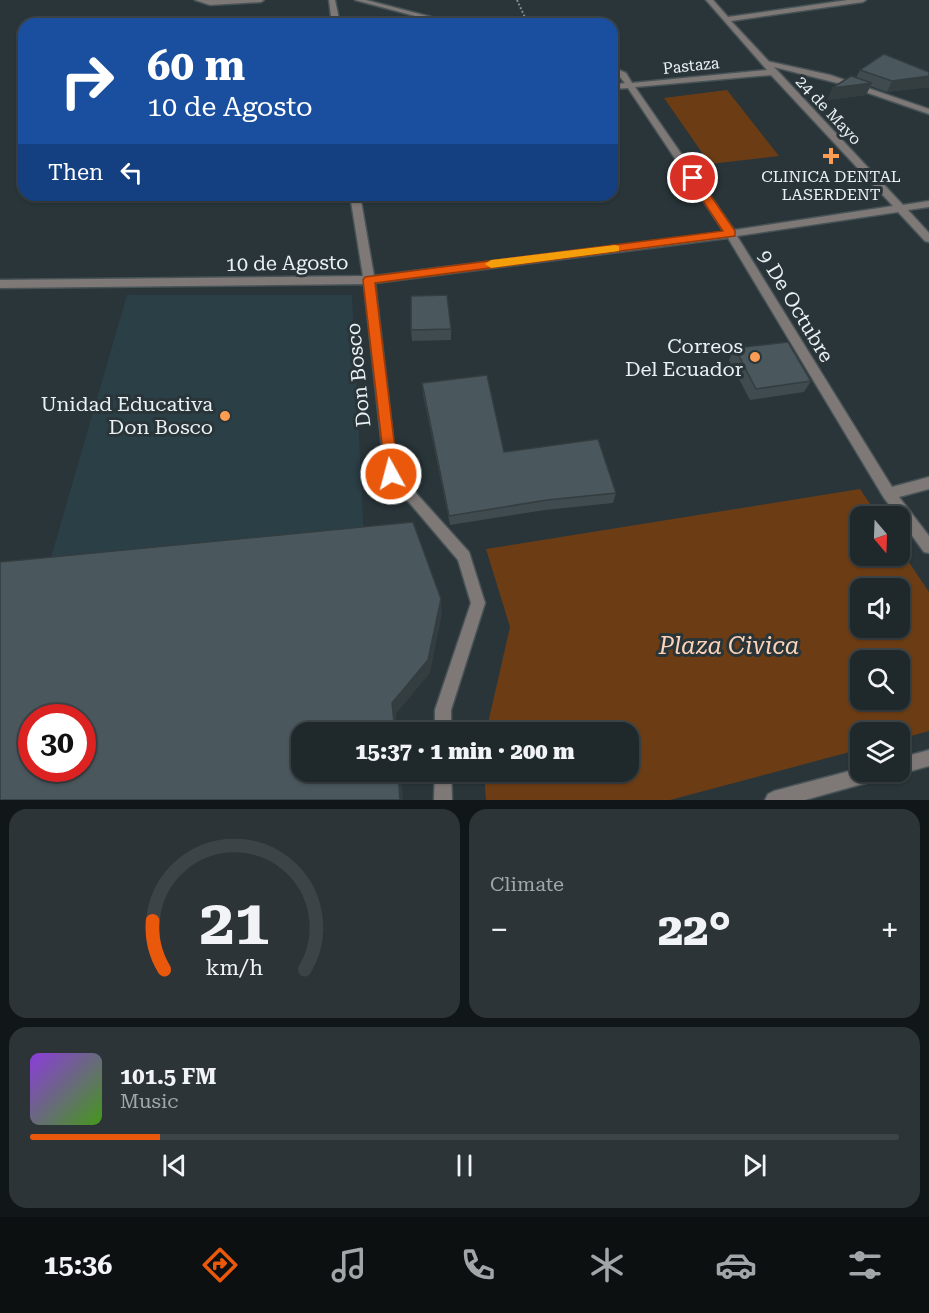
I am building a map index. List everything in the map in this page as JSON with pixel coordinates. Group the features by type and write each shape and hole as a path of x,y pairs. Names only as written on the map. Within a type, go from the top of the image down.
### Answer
{"street":[{"path":"198,0 210,3 261,0"},
{"path":"332,0 335,18"},
{"path":"358,0 430,18"},
{"name":"24 de Mayo","path":"709,0 772,72 929,239"},
{"path":"728,19 863,0"},
{"path":"765,62 877,92 929,112"},
{"name":"9 De Octubre","path":"618,72 623,75 731,234 889,494 929,547"},
{"name":"Pastaza","path":"618,87 772,72"},
{"name":"Don Bosco","path":"356,201 369,280 391,474 464,557 478,603 443,710 443,722"},
{"name":"10 de Agosto","path":"0,284 369,280 731,234 929,204"},
{"path":"889,494 929,483"},
{"path":"910,763 929,758"},
{"path":"774,800 850,779"},
{"path":"443,782 443,800"}],"path":[{"path":"517,0 525,18"}],"shaded area":[{"name":"Unidad Educativa Don Bosco","path":"127,295 352,295 364,538 49,564"}],"green space":[{"path":"727,90 779,156 710,164 664,98"},
{"name":"Plaza Civica","path":"860,489 871,506 850,506 850,566 910,566 910,564 929,592 929,731 910,736 910,722 850,722 850,752 670,800 486,800 485,782 639,782 639,722 488,722 510,627 486,549"}],"building":[{"path":"884,54 929,72 929,76 892,81 860,70"},
{"path":"851,76 872,83 832,88"},
{"path":"447,295 451,329 411,330 411,296"},
{"path":"788,342 811,381 756,389 735,348"},
{"path":"487,375 504,452 598,439 616,493 547,500 449,516 422,383"},
{"path":"413,522 441,599 428,660 392,703 394,722 291,722 291,782 399,782 400,800 0,800 0,562"}],"slow traffic":[{"path":"491,264 615,248"}],"place":[{"name":"CLINICA DENTAL LASERDENT","path":"831,156"},
{"name":"Correos Del Ecuador","path":"755,357"},
{"name":"Unidad Educativa Don Bosco","path":"225,416"}],"route":[{"path":"391,474 369,280 731,234 693,178"}]}
